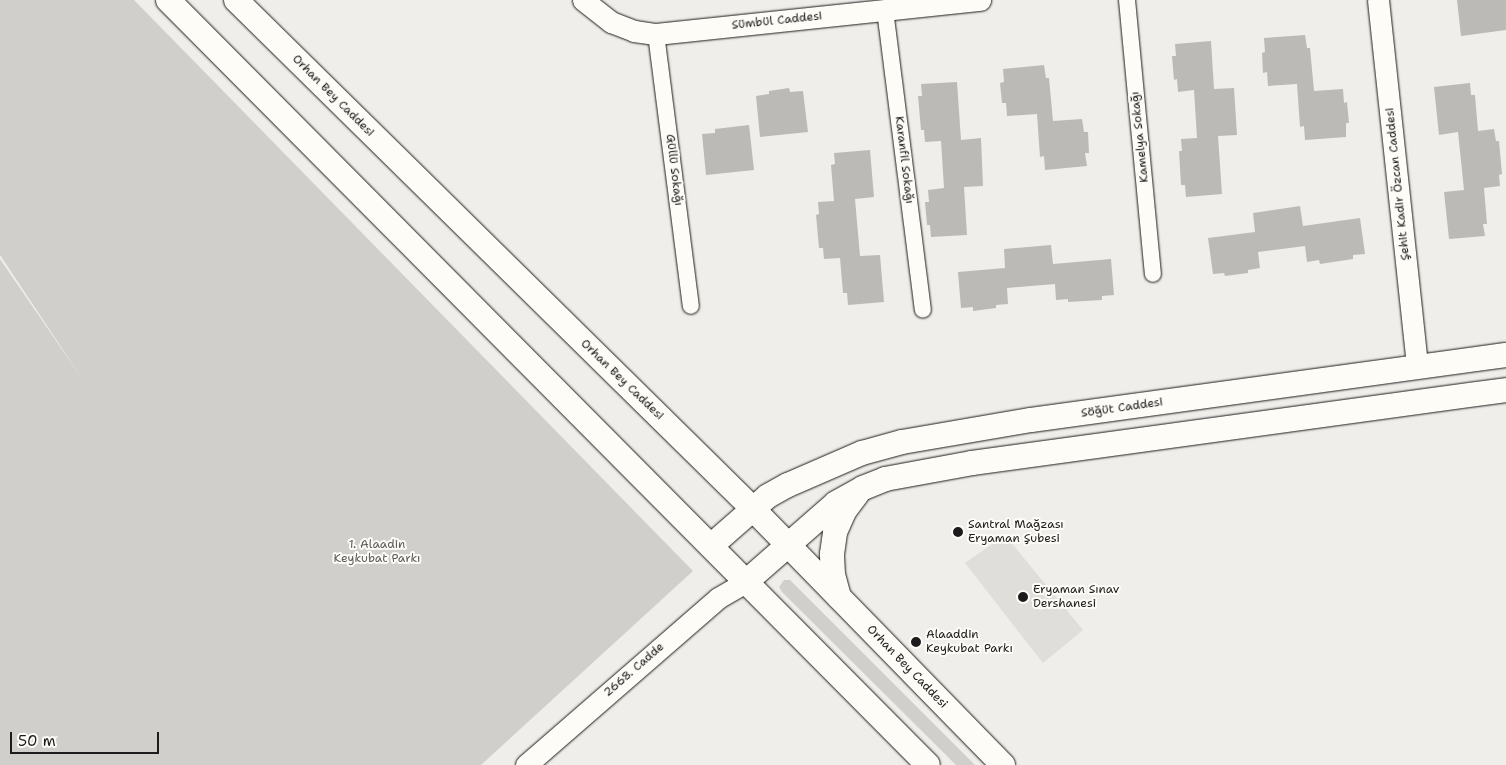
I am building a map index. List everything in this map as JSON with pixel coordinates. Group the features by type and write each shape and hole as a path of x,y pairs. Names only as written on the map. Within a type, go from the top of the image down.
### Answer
{"main road":[{"path":"168,0 712,545 928,765"},
{"name":"Orhan Bey Caddesi","path":"236,0 753,509 1003,765"},
{"name":"Söğüt Caddesi","path":"712,545 768,496 809,474 862,453 902,442 1031,420 1506,355"},
{"path":"747,581 836,503 863,488 886,479 972,463 1506,390"},
{"path":"839,597 832,568 835,532 845,510 863,488"}],"street":[{"name":"Sümbül Caddesi","path":"583,0 611,22 634,31 656,34 980,0"},
{"name":"Kamelya Sokağı","path":"1127,0 1154,274"},
{"name":"Şehit Kadir Özcan Caddesi","path":"1378,0 1417,367"},
{"name":"Karanfil Sokağı","path":"885,10 922,310"},
{"name":"Güllü Sokağı","path":"656,34 691,306"},
{"name":"2668. Cadde","path":"526,765 718,598 747,581"}],"shaded area":[{"name":"Eryaman Sınav Dershanesi","path":"1005,535 1083,630 1043,663 965,563"}],"green space":[{"name":"1. Alaadin Keykubat Parkı","path":"0,0 134,0 693,571 481,765 0,765 0,259 83,380 0,255"},
{"path":"784,580 790,580 975,765 956,765 782,592 779,587"}],"building":[{"path":"1457,0 1506,0 1506,30 1461,36"},
{"path":"1305,35 1307,48 1310,48 1314,91 1343,89 1344,103 1347,102 1349,123 1346,123 1346,137 1305,140 1304,126 1300,127 1297,84 1268,86 1267,72 1263,73 1262,53 1265,52 1264,38"},
{"path":"1211,41 1214,89 1234,88 1237,135 1218,136 1222,194 1186,197 1185,185 1181,185 1179,151 1182,151 1181,139 1197,138 1194,90 1178,92 1177,79 1174,80 1172,56 1176,56 1175,44"},
{"path":"1044,65 1046,78 1049,78 1053,121 1082,119 1084,132 1088,132 1089,153 1085,153 1087,166 1045,170 1044,156 1040,157 1037,114 1007,116 1006,103 1002,103 1000,83 1004,82 1003,69"},
{"path":"957,82 961,140 981,138 983,186 964,187 967,235 931,237 930,225 927,225 925,202 929,202 928,190 944,188 941,141 925,142 924,130 921,130 918,96 922,96 921,84"},
{"path":"1470,83 1471,95 1475,95 1478,131 1494,129 1496,141 1499,141 1502,174 1499,175 1500,186 1484,188 1487,224 1483,224 1485,236 1449,239 1444,192 1464,190 1458,132 1439,135 1434,87"},
{"path":"789,88 790,92 803,91 808,132 760,137 756,96 769,94 769,91"},
{"path":"749,125 754,170 706,175 702,134 715,133 715,129"},
{"path":"870,150 874,197 855,199 860,256 880,255 884,302 848,305 847,293 843,293 840,258 824,259 823,248 819,248 816,215 819,214 818,202 834,201 831,165 835,164 834,153"},
{"path":"1300,206 1303,226 1360,218 1365,254 1353,255 1353,259 1320,264 1319,260 1307,262 1305,246 1258,252 1260,268 1248,270 1248,273 1225,276 1224,273 1213,274 1208,238 1255,232 1253,213"},
{"path":"1051,245 1053,264 1111,259 1114,295 1102,296 1102,300 1068,302 1068,299 1056,300 1055,284 1007,288 1008,304 996,305 996,308 973,311 973,307 961,308 958,272 1005,268 1004,249"}],"place":[{"name":"Santral Mağzası Eryaman Şubesi","path":"958,532"},
{"name":"Eryaman Sınav Dershanesi","path":"1023,597"},
{"name":"Alaaddin Keykubat Parkı","path":"916,642"}]}
